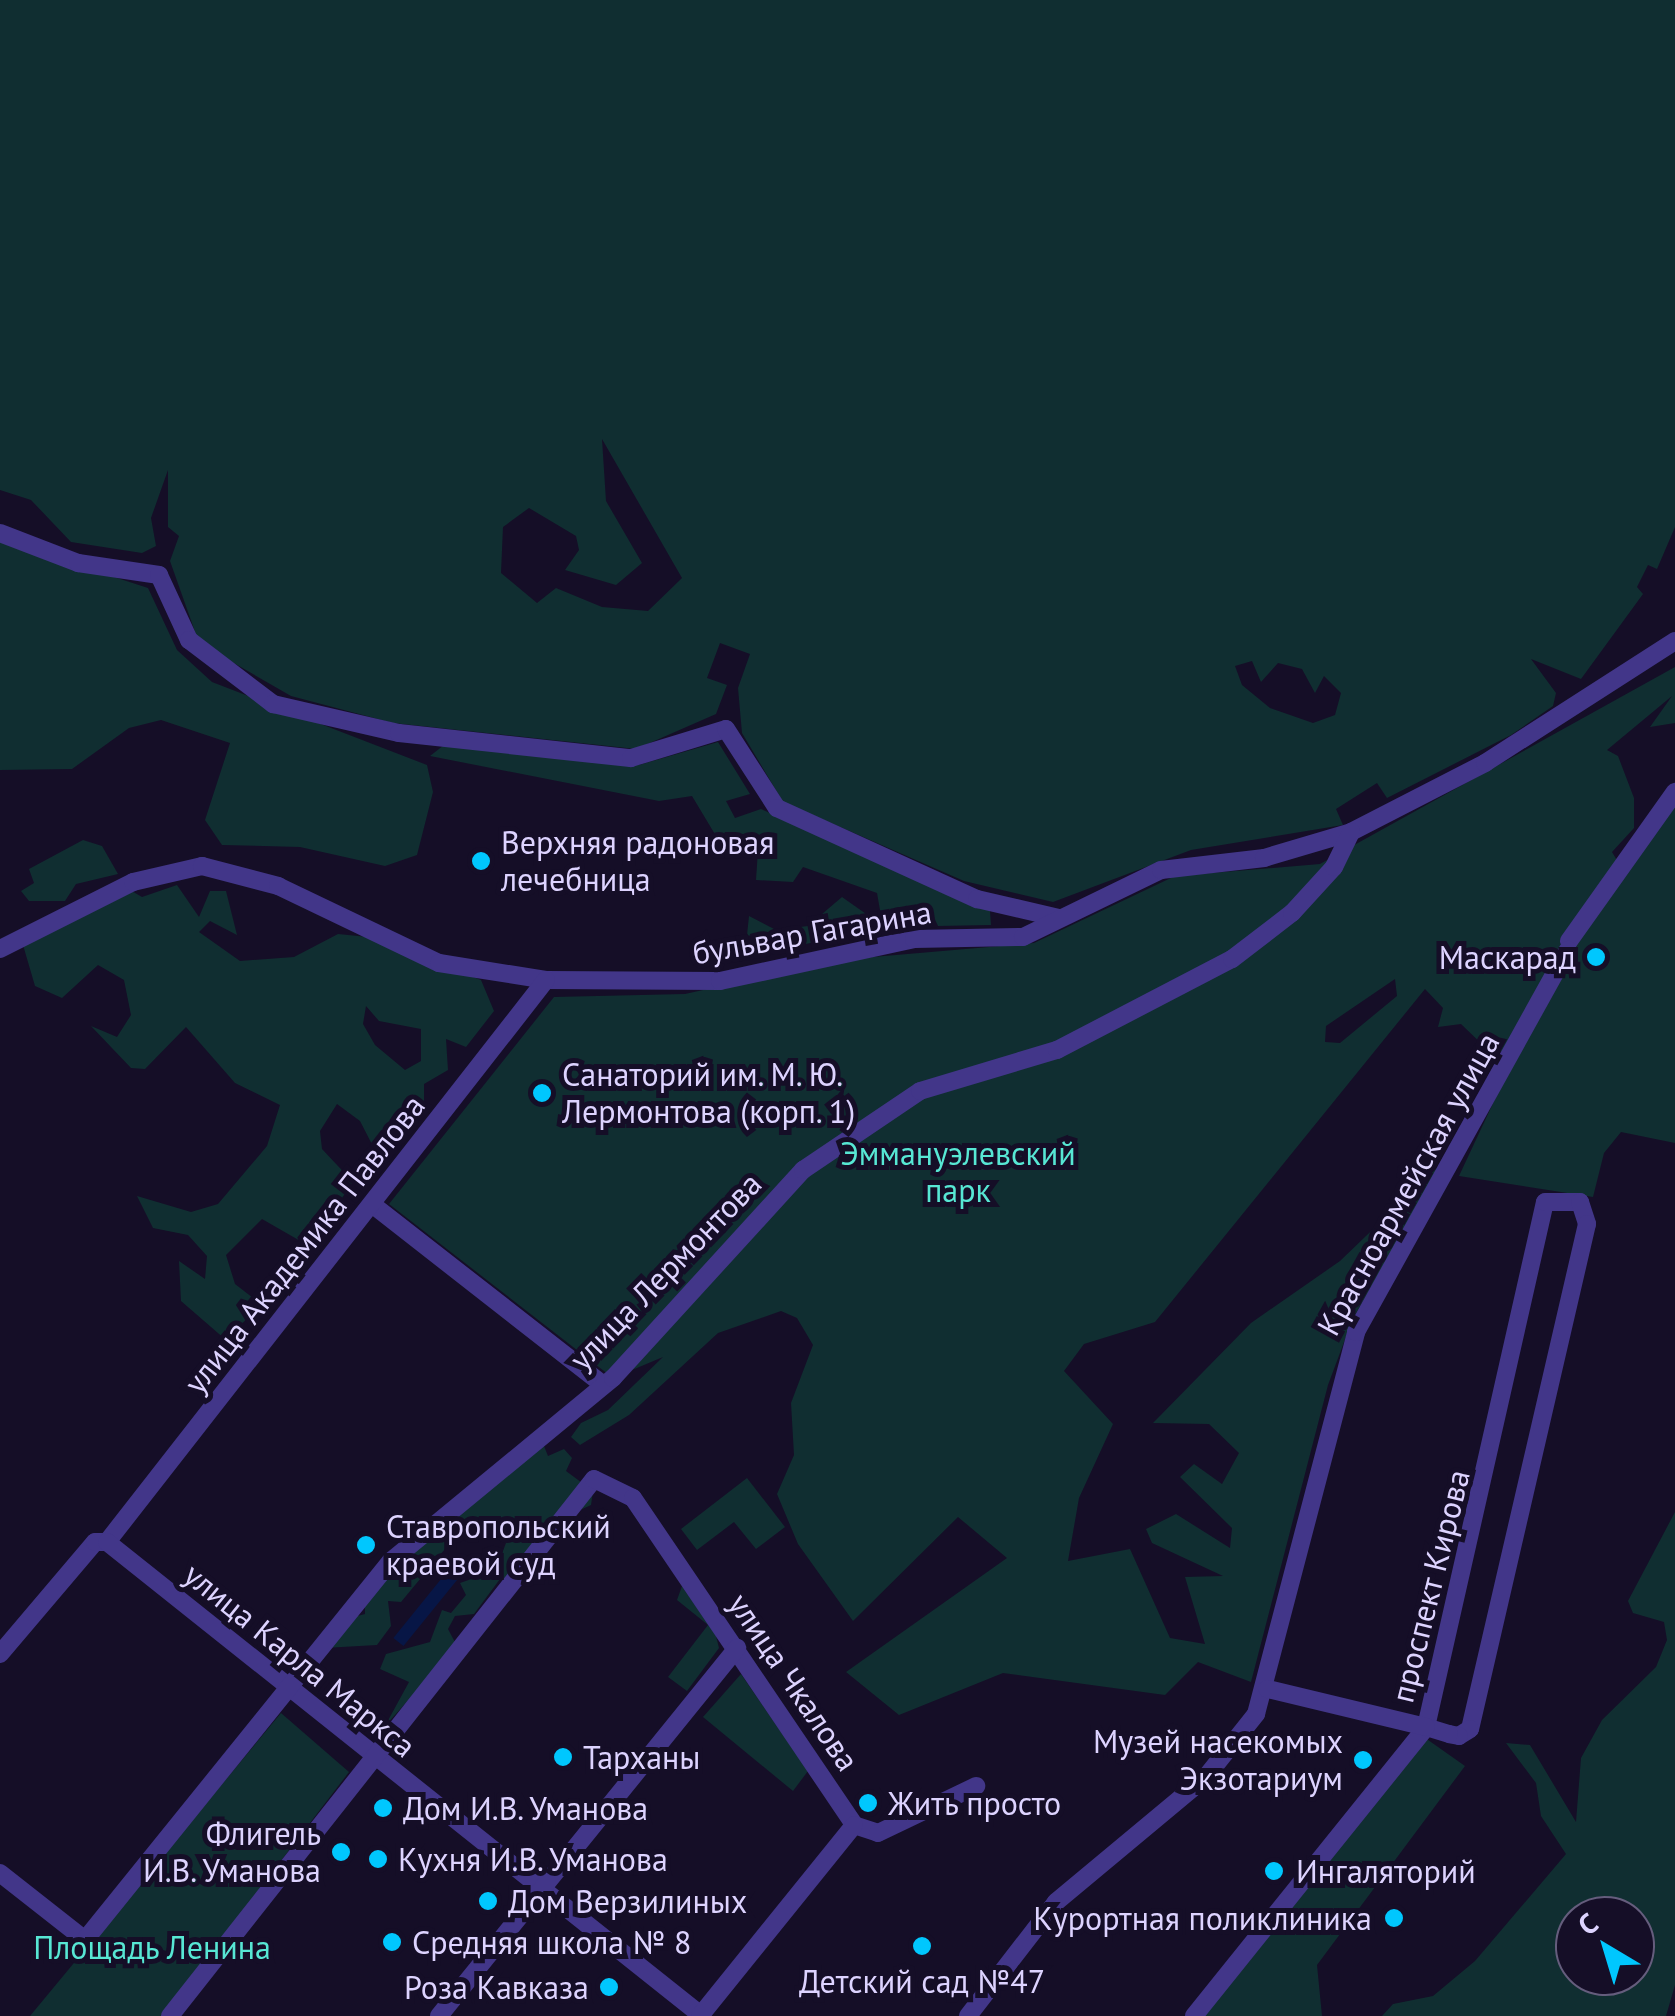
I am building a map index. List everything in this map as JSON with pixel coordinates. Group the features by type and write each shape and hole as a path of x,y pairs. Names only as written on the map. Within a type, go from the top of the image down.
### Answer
{"street":[{"path":"0,533 78,562 159,575 190,640 273,704 400,734 631,758 726,729 778,808 977,899 1064,919"},
{"name":"бульвар Гагарина","path":"0,949 157,873 220,869 278,886 439,963 546,980 720,982 914,939 1023,937 1191,861 1264,858 1351,832 1485,763 1672,644"},
{"name":"Красноармейская улица","path":"968,2016 1056,1902 1205,1778 1268,1689 1356,1332 1569,946 1675,792"},
{"name":"улица Лермонтова","path":"0,1874 84,1940 391,1561 602,1384 803,1170 873,1117 966,1073 1057,1050 1232,958 1292,913 1334,867 1351,832"},
{"name":"улица Академика Павлова","path":"0,1654 101,1542 373,1205 546,980"},
{"name":"проспект Кирова","path":"1194,2016 1426,1728 1492,1458 1545,1202 1564,1196 1583,1206 1587,1224 1526,1464 1472,1723 1459,1736 1426,1728"},
{"path":"373,1205 602,1384"},
{"name":"проспект Кирова","path":"1492,1458 1526,1464"},
{"name":"улица Чкалова","path":"374,1760 594,1478 633,1498 854,1825"},
{"name":"улица Карла Маркса","path":"101,1542 701,2016"},
{"path":"438,2016 736,1648"},
{"path":"1268,1689 1426,1728"},
{"path":"172,2015 374,1760"},
{"path":"701,2016 854,1825 878,1833 976,1786"}],"green space":[{"path":"0,0 1675,0 1675,527 1657,569 1648,565 1637,587 1643,594 1581,679 1531,659 1556,693 1553,706 1511,735 1387,798 1377,783 1336,809 1343,825 1191,850 1053,902 964,881 783,802 742,733 738,688 750,654 720,643 707,678 727,685 716,714 636,749 393,723 291,696 199,643 170,561 179,536 168,527 168,470 151,518 156,546 142,553 71,542 31,500 0,490","holes":["602,439 682,578 648,611 602,607 556,588 537,603 501,573 503,527 529,508 576,536 579,550 565,570 616,585 642,563 606,501","1252,661 1261,682 1278,663 1302,669 1315,693 1324,676 1341,693 1335,715 1313,723 1270,708 1242,685 1235,666"]},
{"path":"0,540 148,588 177,650 212,682 427,765 433,792 417,855 385,866 300,847 222,845 205,820 230,743 161,720 129,728 72,769 0,770"},
{"name":"Эммануэлевский парк","path":"1675,667 1675,723 1650,727 1672,696 1607,750 1618,756 1634,798 1634,828 1612,852 1618,862 1675,804 1675,1143 1621,1132 1604,1153 1593,1197 1459,1176 1517,1052 1489,1051 1461,1024 1438,1027 1443,1008 1425,989 1155,1322 1084,1344 1064,1371 1113,1424 1079,1498 1068,1561 1130,1549 1170,1638 1205,1644 1185,1577 1223,1576 1152,1543 1146,1529 1176,1514 1230,1548 1232,1528 1180,1477 1194,1464 1222,1484 1239,1453 1209,1424 1153,1423 1251,1323 1340,1261 1445,1160 1353,1318 1328,1385 1251,1682 1198,1662 1165,1695 1003,1673 899,1715 846,1672 1007,1558 958,1517 853,1621 798,1544 777,1494 794,1455 791,1403 813,1345 797,1318 781,1311 718,1333 629,1415 580,1445 571,1437 581,1423 608,1410 663,1357 613,1378 389,1204 554,997 685,994 838,960 1034,943 1175,876 1320,864","holes":["1395,979 1397,996 1340,1043 1325,1042 1326,1026"]},
{"path":"718,742 750,794 726,801 735,818 761,809 990,911 991,925 883,927 877,893 803,867 793,882 756,880 758,850 716,836 692,796 659,801 430,756 444,745 639,765"},
{"path":"83,840 102,846 118,874 76,884 65,901 29,901 21,891 34,883 29,869"},
{"path":"177,885 199,917 210,891 226,891 237,935 210,921 199,932 240,961 294,957 338,934 368,937 481,980 494,1011 466,1047 446,1039 448,1070 424,1084 424,1114 379,1158 360,1121 337,1104 320,1131 322,1149 353,1182 309,1246 262,1219 226,1255 235,1284 261,1304 226,1340 181,1301 179,1261 205,1279 207,1256 188,1235 153,1228 137,1196 191,1212 218,1204 267,1146 280,1105 235,1083 186,1027 145,1069 131,1068 91,1026 117,1037 131,1015 124,980 98,965 62,998 35,986 23,945 130,890 142,897","holes":["366,1006 379,1021 421,1029 421,1061 405,1070 375,1045 363,1024"]},
{"path":"842,897 869,916 855,933 797,946 747,935 749,916 776,930 808,926"},
{"path":"542,1441 548,1456 564,1449 572,1458 566,1471 593,1491 591,1505 565,1517 564,1534 555,1533 514,1583 500,1579 474,1614 455,1616 448,1629 457,1646 385,1726 409,1682 380,1669 386,1654 430,1642 442,1610 451,1613 466,1595 460,1583 480,1576 476,1563 498,1564 506,1543 487,1530 450,1543 401,1602 388,1601 391,1626 377,1645 324,1648 346,1619 365,1614 365,1598 401,1557"},
{"path":"747,1478 785,1527 756,1549 734,1522 697,1550 681,1529"},
{"path":"1675,1512 1675,1985 1666,2016 1382,2016 1393,2004 1433,1996 1475,1961 1566,1854 1541,1816 1536,1783 1506,1743 1530,1745 1576,1822 1581,1758 1602,1720 1656,1667 1667,1640 1664,1622 1633,1613 1628,1601"},
{"path":"682,1586 716,1636 719,1648 687,1691 668,1677 708,1625 677,1600"},
{"path":"741,1674 808,1771 793,1791 703,1717"},
{"name":"Площадь Ленина","path":"281,1713 349,1772 162,2016 30,2016"},
{"path":"1421,1735 1465,1766 1317,1965 1322,2016 1195,2016"}],"shaded area":[{"path":"450,1568 460,1576 403,1646 393,1638"}],"place":[{"name":"Верхняя радоновая лечебница","path":"481,861"},
{"name":"Маскарад","path":"1596,957"},
{"name":"Санаторий им. М. Ю. Лермонтова (корп. 1)","path":"542,1093"},
{"name":"Ставропольский краевой суд","path":"366,1545"},
{"name":"Тарханы","path":"563,1757"},
{"name":"Музей насекомых Экзотариум","path":"1363,1760"},
{"name":"Жить просто","path":"868,1803"},
{"name":"Дом И.В. Уманова","path":"383,1808"},
{"name":"Флигель И.В. Уманова","path":"341,1852"},
{"name":"Кухня И.В. Уманова","path":"378,1859"},
{"name":"Ингаляторий","path":"1274,1871"},
{"name":"Дом Верзилиных","path":"488,1901"},
{"name":"Курортная поликлиника","path":"1394,1918"},
{"name":"Средняя школа № 8","path":"392,1942"},
{"name":"Детский сад №47","path":"922,1946"},
{"name":"Роза Кавказа","path":"609,1987"}]}
